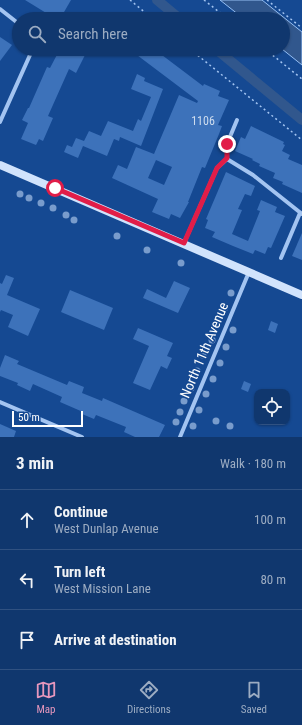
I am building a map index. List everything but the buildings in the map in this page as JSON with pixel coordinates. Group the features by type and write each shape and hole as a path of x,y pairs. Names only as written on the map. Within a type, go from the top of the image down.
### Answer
{"main road":[{"path":"0,165 302,295"}],"street":[{"path":"0,9 12,18"},
{"path":"0,122 30,56"},
{"path":"184,243 217,168 227,158 227,144 237,120"},
{"path":"227,158 253,175 301,213 281,258"},
{"name":"North 11th Avenue","path":"180,437 249,272"},
{"path":"0,402 82,437"}],"path":[{"path":"130,0 145,12"},
{"path":"204,0 219,12"},
{"path":"267,0 282,12"},
{"path":"290,18 302,28"},
{"path":"199,56 302,140"},
{"path":"274,56 302,78"}],"water":[{"path":"220,0 262,0 277,12 235,12"},
{"path":"290,22 302,32 302,65 290,55"}],"waterway":[{"path":"157,0 172,12"},
{"path":"224,56 302,120"}],"route":[{"path":"55,188 184,243 217,168 227,158 227,144"}]}
